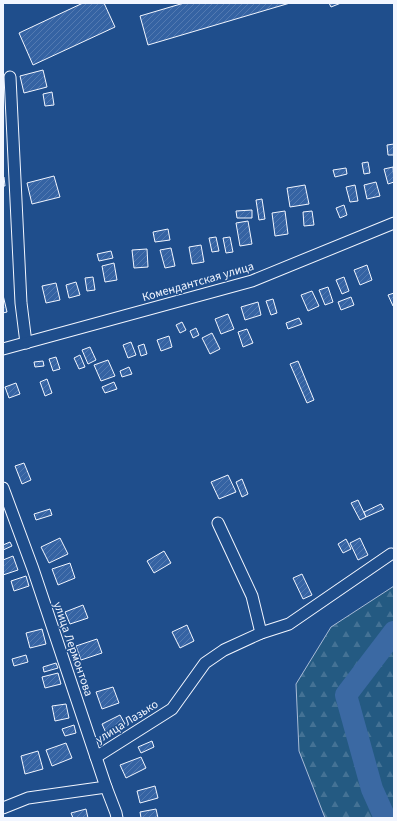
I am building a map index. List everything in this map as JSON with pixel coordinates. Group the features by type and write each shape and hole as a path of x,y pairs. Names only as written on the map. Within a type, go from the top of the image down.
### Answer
{"street":[{"path":"10,77 21,303 26,343"},
{"name":"Комендантская улица","path":"3,349 252,281 394,223"},
{"name":"улица Лермонтова","path":"3,488 33,569 117,818"},
{"path":"218,523 252,596 261,633"},
{"name":"улица Лазько","path":"96,757 172,708 205,663 224,650 261,633 289,624 392,554"},
{"path":"3,808 28,798 106,787"}],"green space":[{"path":"394,586 394,818 325,818 299,751 296,684 331,627"}],"building":[{"path":"83,3 104,3 115,27 33,65 19,33"},
{"path":"184,3 290,3 148,45 140,16"},
{"path":"329,3 341,3 331,7"},
{"path":"43,70 47,87 24,93 20,76"},
{"path":"52,92 54,105 45,106 43,94"},
{"path":"394,144 394,155 388,155 387,145"},
{"path":"368,162 370,173 364,174 362,163"},
{"path":"393,167 394,182 388,184 384,169"},
{"path":"346,168 347,174 335,177 333,170"},
{"path":"54,176 60,197 32,204 27,183"},
{"path":"4,177 5,186 3,186"},
{"path":"376,182 380,196 367,199 364,185"},
{"path":"305,185 309,204 290,207 287,188"},
{"path":"355,185 358,201 350,202 346,187"},
{"path":"262,199 265,219 259,220 256,200"},
{"path":"344,205 347,215 340,218 336,208"},
{"path":"252,210 252,218 237,218 236,211"},
{"path":"285,211 288,234 275,236 272,213"},
{"path":"312,211 314,225 304,226 303,212"},
{"path":"248,221 252,244 240,246 236,223"},
{"path":"168,229 170,240 155,242 153,232"},
{"path":"216,237 219,251 212,252 209,238"},
{"path":"230,237 233,252 226,253 223,238"},
{"path":"201,245 204,262 192,264 189,247"},
{"path":"171,248 175,266 165,268 160,250"},
{"path":"147,249 148,267 134,268 132,250"},
{"path":"111,251 113,258 99,261 97,254"},
{"path":"114,263 117,280 105,282 102,266"},
{"path":"367,265 372,280 360,285 354,270"},
{"path":"93,277 95,290 87,291 85,278"},
{"path":"344,277 349,291 342,294 336,280"},
{"path":"76,282 80,295 69,298 66,285"},
{"path":"56,283 60,300 46,303 42,286"},
{"path":"328,287 333,302 325,305 319,290"},
{"path":"312,291 319,306 308,311 301,295"},
{"path":"394,293 394,306 393,306 388,295"},
{"path":"3,295 7,312 3,313"},
{"path":"351,297 354,305 341,310 338,302"},
{"path":"273,299 277,313 271,315 266,301"},
{"path":"258,302 261,315 245,320 241,307"},
{"path":"228,314 234,329 221,334 215,319"},
{"path":"299,318 302,324 288,329 286,323"},
{"path":"182,322 186,330 180,333 176,325"},
{"path":"196,328 199,335 193,338 190,331"},
{"path":"247,329 253,343 243,347 238,332"},
{"path":"212,333 220,349 210,354 202,338"},
{"path":"169,336 172,347 161,351 157,340"},
{"path":"131,342 136,355 128,358 123,345"},
{"path":"144,344 147,354 141,356 138,346"},
{"path":"90,347 96,360 88,364 82,350"},
{"path":"80,355 85,367 79,369 74,358"},
{"path":"56,357 60,369 53,371 49,359"},
{"path":"108,360 115,376 101,381 94,365"},
{"path":"43,361 44,366 35,367 34,362"},
{"path":"298,361 314,400 307,403 290,364"},
{"path":"129,367 132,374 122,377 120,371"},
{"path":"47,379 52,393 45,396 40,382"},
{"path":"114,382 117,389 105,393 102,387"},
{"path":"16,383 20,394 9,398 5,387"},
{"path":"24,463 31,480 22,484 15,466"},
{"path":"228,475 236,492 219,499 211,482"},
{"path":"242,479 248,494 242,497 236,482"},
{"path":"358,500 366,517 360,520 351,503"},
{"path":"381,504 384,509 366,517 364,512"},
{"path":"50,509 52,515 36,520 34,514"},
{"path":"60,538 68,554 49,563 41,547"},
{"path":"360,538 368,555 358,560 350,543"},
{"path":"346,539 351,549 343,553 338,544"},
{"path":"10,542 12,546 3,550 3,545"},
{"path":"164,551 171,563 154,573 147,561"},
{"path":"13,556 18,570 3,575 3,560"},
{"path":"70,563 75,578 58,585 52,569"},
{"path":"302,574 312,595 303,599 293,578"},
{"path":"26,576 29,586 14,591 11,581"},
{"path":"83,605 88,618 70,624 65,612"},
{"path":"187,625 194,641 180,648 172,632"},
{"path":"42,629 46,644 30,648 26,633"},
{"path":"97,639 102,653 81,660 76,646"},
{"path":"26,655 28,662 14,666 12,659"},
{"path":"56,663 58,668 44,672 43,667"},
{"path":"58,673 61,684 45,688 42,677"},
{"path":"113,687 119,703 102,709 96,692"},
{"path":"66,704 69,718 55,721 52,706"},
{"path":"120,715 125,724 106,733 102,724"},
{"path":"74,725 76,733 65,736 62,729"},
{"path":"152,741 154,747 141,753 138,747"},
{"path":"66,743 72,758 52,766 46,750"},
{"path":"38,751 43,769 25,774 21,756"},
{"path":"141,757 146,768 126,778 120,765"},
{"path":"155,786 158,798 140,803 137,791"},
{"path":"86,809 88,818 73,818 71,813"},
{"path":"156,809 158,818 141,818 140,812"}],"waterway":[{"path":"385,818 372,789 346,695 394,632"}]}
